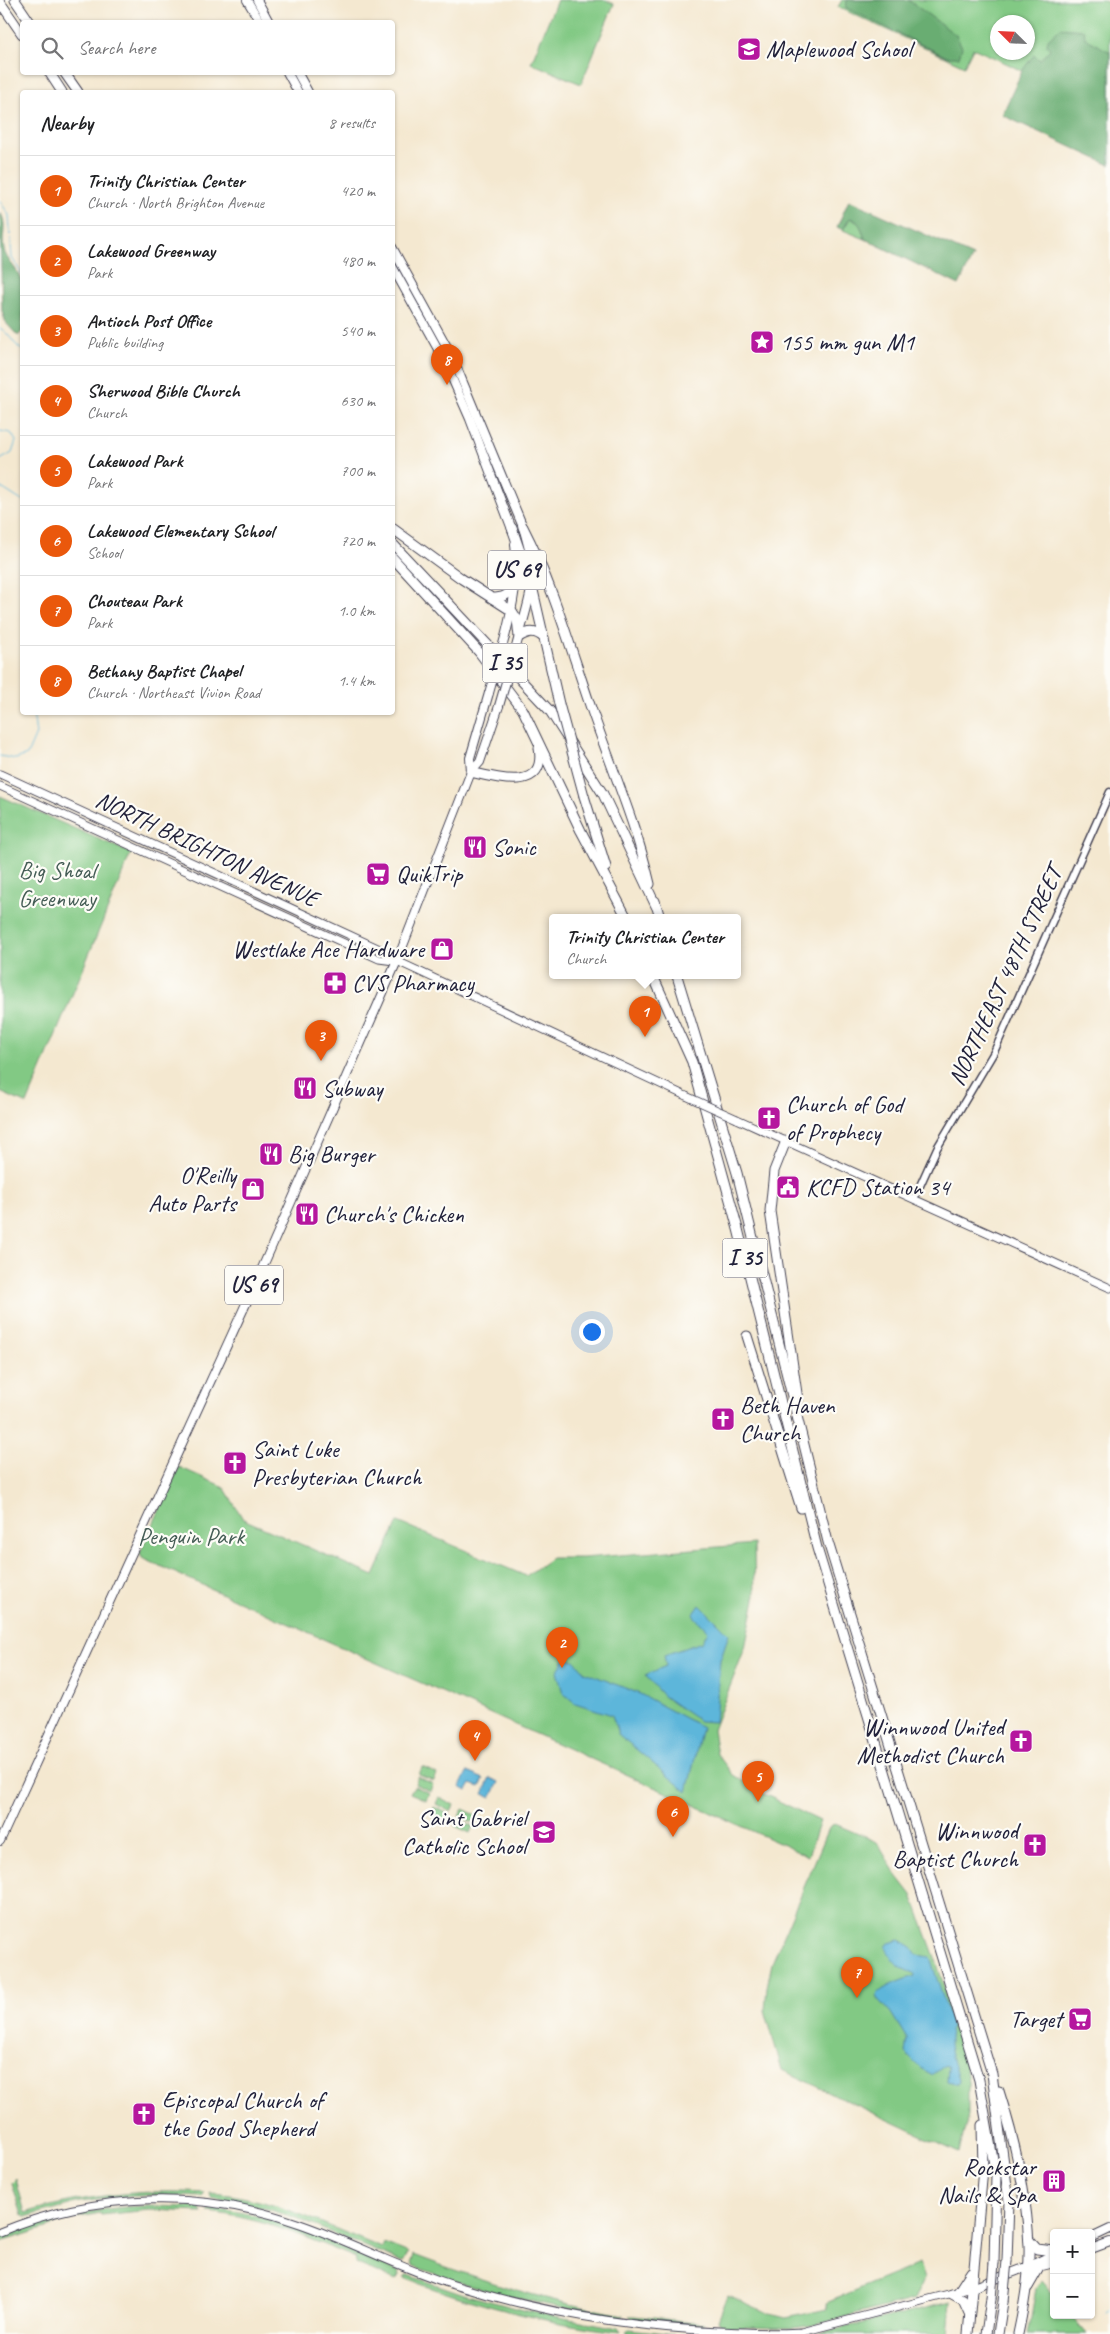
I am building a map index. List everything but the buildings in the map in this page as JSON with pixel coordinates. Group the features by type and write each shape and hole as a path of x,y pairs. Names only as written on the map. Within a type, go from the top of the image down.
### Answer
{"highway":[{"path":"15,0 29,20"},
{"path":"0,2 20,31"},
{"path":"51,75 61,90"},
{"path":"66,75 77,90"},
{"path":"523,527 538,558 598,728 624,794 645,862 656,906"},
{"path":"512,528 532,586 559,704 598,846 621,906"},
{"path":"395,530 512,611 517,619 518,637 527,632 535,632 544,638"},
{"name":"I 35","path":"395,546 550,711 603,794 659,914"},
{"name":"I 35","path":"395,560 480,652 523,710 581,831 625,914"},
{"path":"492,598 503,598 515,586"},
{"path":"471,772 506,779 529,776 536,770 539,763 537,738"},
{"name":"I 35","path":"654,979 692,1062 738,1229 817,1548 979,2080 996,2176 994,2263 986,2334"},
{"name":"I 35","path":"678,979 737,1173 828,1542 992,2074 1002,2137 1009,2201 1007,2261 998,2334"},
{"path":"786,1141 774,1171 770,1211 803,1440"},
{"path":"747,1336 808,1530 817,1548"},
{"path":"992,2074 1005,2111 1025,2197 1029,2240 1028,2267 1018,2334"},
{"path":"968,2334 972,2267 983,2156 979,2080"},
{"path":"1029,2240 1037,2249 1050,2251"},
{"path":"970,2314 963,2300 955,2293 968,2279 972,2267"},
{"path":"1025,2294 1039,2268"}],"main road":[{"path":"247,0 259,20"},
{"path":"257,0 268,20"},
{"path":"289,75 297,90"},
{"path":"298,75 307,90"},
{"name":"US 69","path":"0,1841 248,1299 397,961 471,772 480,762 499,706 532,586 530,554 523,527 452,356 395,252"},
{"name":"US 69","path":"395,271 444,360 470,418 512,528 516,552 512,611 470,758 471,772"},
{"name":"NORTH BRIGHTON AVENUE","path":"0,774 382,950 397,961 686,1096 1110,1288"},
{"name":"NORTH BRIGHTON AVENUE","path":"0,786 379,959 397,961"},
{"path":"0,2232 60,2212 118,2201 168,2200 232,2206 301,2224 418,2273 492,2296 583,2317 676,2329 774,2334 802,2332 955,2293 1028,2267 1050,2254"},
{"path":"1095,2236 1110,2230"},
{"path":"1095,2248 1110,2242"},
{"path":"1028,2267 1039,2268 1050,2264"}],"street":[{"name":"NORTHEAST 48TH STREET","path":"914,1199 937,1148 994,1052 1110,792"}],"green space":[{"path":"557,0 606,0 614,4 581,84 531,63"},
{"path":"842,0 1103,0 1110,4 1110,118 999,60 1035,60 1035,15 990,15 990,56 973,48 964,66 838,7"},
{"path":"847,0 908,0 956,35 962,47 959,57 947,57 846,8"},
{"path":"1060,28 1084,30 1085,38 1110,52 1110,165 1002,115 1022,71 1030,60 1035,60 1035,56 1040,60 1050,49 1047,45 1048,39"},
{"path":"849,200 973,256 959,285 865,239 860,226 853,219 850,218 843,230 837,227"},
{"path":"0,212 4,221 4,250 20,277 20,334 18,336 6,323 2,311"},
{"path":"850,218 860,224 865,239 843,230"},
{"name":"Big Shoal Greenway","path":"0,796 131,853 27,1104 0,1092"},
{"name":"Penguin Park","path":"179,1467 224,1487 243,1519 374,1576 398,1522 526,1576 551,1558 583,1558 754,1544 755,1599 745,1648 713,1730 717,1754 733,1775 764,1794 820,1821 808,1856 142,1558 140,1553"},
{"path":"422,1767 437,1774 434,1781 419,1775"},
{"path":"418,1777 433,1784 430,1791 415,1784"},
{"path":"414,1786 429,1793 426,1800 410,1793"},
{"path":"439,1797 454,1805 451,1812 436,1804"},
{"path":"434,1807 450,1815 446,1822 431,1815"},
{"path":"463,1809 478,1816 474,1823 459,1816"},
{"path":"458,1819 473,1826 470,1833 455,1826"},
{"path":"835,1824 877,1842 895,1873 912,1895 936,1960 962,2048 968,2082 968,2115 959,2153 782,2070 765,2010 772,1963 829,1828"},
{"path":"16,2179 25,2213 70,2202 114,2195 159,2192 205,2193 202,2197 155,2195 80,2202 25,2217 22,2215 12,2183"},
{"path":"210,2193 232,2195 276,2206 298,2213 382,2248 384,2243 409,2253 405,2261 402,2262 296,2218 268,2209 211,2198"},
{"path":"143,2206 199,2207 202,2212 149,2210 101,2215 100,2213 59,2221 59,2224 0,2242 0,2237 53,2220 106,2209"},
{"path":"209,2209 232,2211 280,2223 398,2271 399,2275 396,2280 355,2263 356,2258 301,2236 245,2218 207,2212"},
{"path":"414,2255 465,2274 544,2298 624,2315 621,2318 542,2304 464,2284 414,2266 411,2264"},
{"path":"919,2264 924,2279 915,2299 815,2325 793,2328 724,2327 718,2321 728,2295 770,2314 786,2318 827,2309 826,2302"},
{"path":"408,2275 467,2295 527,2311 618,2328 621,2332 566,2324 511,2312 404,2278"},
{"path":"1042,2281 1050,2290 1050,2319 1074,2319 1087,2334 1028,2334 1036,2288"},
{"path":"951,2302 948,2334 818,2334"},
{"path":"629,2316 704,2323 702,2325 632,2319"},
{"path":"629,2329 675,2334 626,2333"}],"water":[{"path":"700,1605 729,1634 720,1660 715,1722 699,1721 663,1696 645,1675 666,1666 664,1655 702,1642 708,1631 693,1615"},
{"path":"565,1658 574,1660 585,1672 640,1694 702,1727 687,1792 618,1734 612,1715 575,1703 563,1693 557,1672"},
{"path":"467,1772 484,1779 480,1787 471,1784 467,1791 460,1787"},
{"path":"490,1778 499,1782 491,1798 483,1794"},
{"path":"900,1940 912,1947 917,1955 930,1957 952,2026 949,2047 959,2082 954,2084 947,2082 948,2067 945,2065 933,2075 920,2068 905,2053 907,2039 891,2013 876,1996 899,1981 914,1976 913,1973 896,1963 886,1947 889,1943"}],"waterway":[{"path":"0,201 9,215 12,258 20,271"},
{"path":"0,328 20,348"},
{"path":"0,431 11,433 16,441 12,453 0,460"},
{"path":"0,487 20,500"},
{"path":"0,756 16,759 27,755 36,734 33,715"},
{"path":"1106,2312 1110,2309"}],"place":[{"name":"Maplewood School","path":"749,49"},
{"name":"155 mm gun M1","path":"762,342"},
{"name":"Bethany Baptist Chapel","path":"447,385"},
{"name":"Sonic","path":"475,847"},
{"name":"QuikTrip","path":"378,874"},
{"name":"Westlake Ace Hardware","path":"442,949"},
{"name":"CVS Pharmacy","path":"335,983"},
{"name":"Trinity Christian Center","path":"645,1037"},
{"name":"Antioch Post Office","path":"321,1061"},
{"name":"Subway","path":"305,1088"},
{"name":"Church of God of Prophecy","path":"769,1118"},
{"name":"Big Burger","path":"271,1154"},
{"name":"KCFD Station 34","path":"788,1187"},
{"name":"O'Reilly Auto Parts","path":"253,1189"},
{"name":"Church's Chicken","path":"307,1214"},
{"name":"Beth Haven Church","path":"723,1419"},
{"name":"Saint Luke Presbyterian Church","path":"235,1463"},
{"name":"Lakewood Greenway","path":"562,1668"},
{"name":"Winnwood United Methodist Church","path":"1021,1741"},
{"name":"Sherwood Bible Church","path":"475,1761"},
{"name":"Lakewood Park","path":"758,1802"},
{"name":"Saint Gabriel Catholic School","path":"544,1832"},
{"name":"Lakewood Elementary School","path":"673,1837"},
{"name":"Winnwood Baptist Church","path":"1035,1845"},
{"name":"Chouteau Park","path":"857,1998"},
{"name":"Target","path":"1080,2019"},
{"name":"Episcopal Church of the Good Shepherd","path":"144,2114"},
{"name":"Rockstar Nails & Spa","path":"1054,2181"}]}
